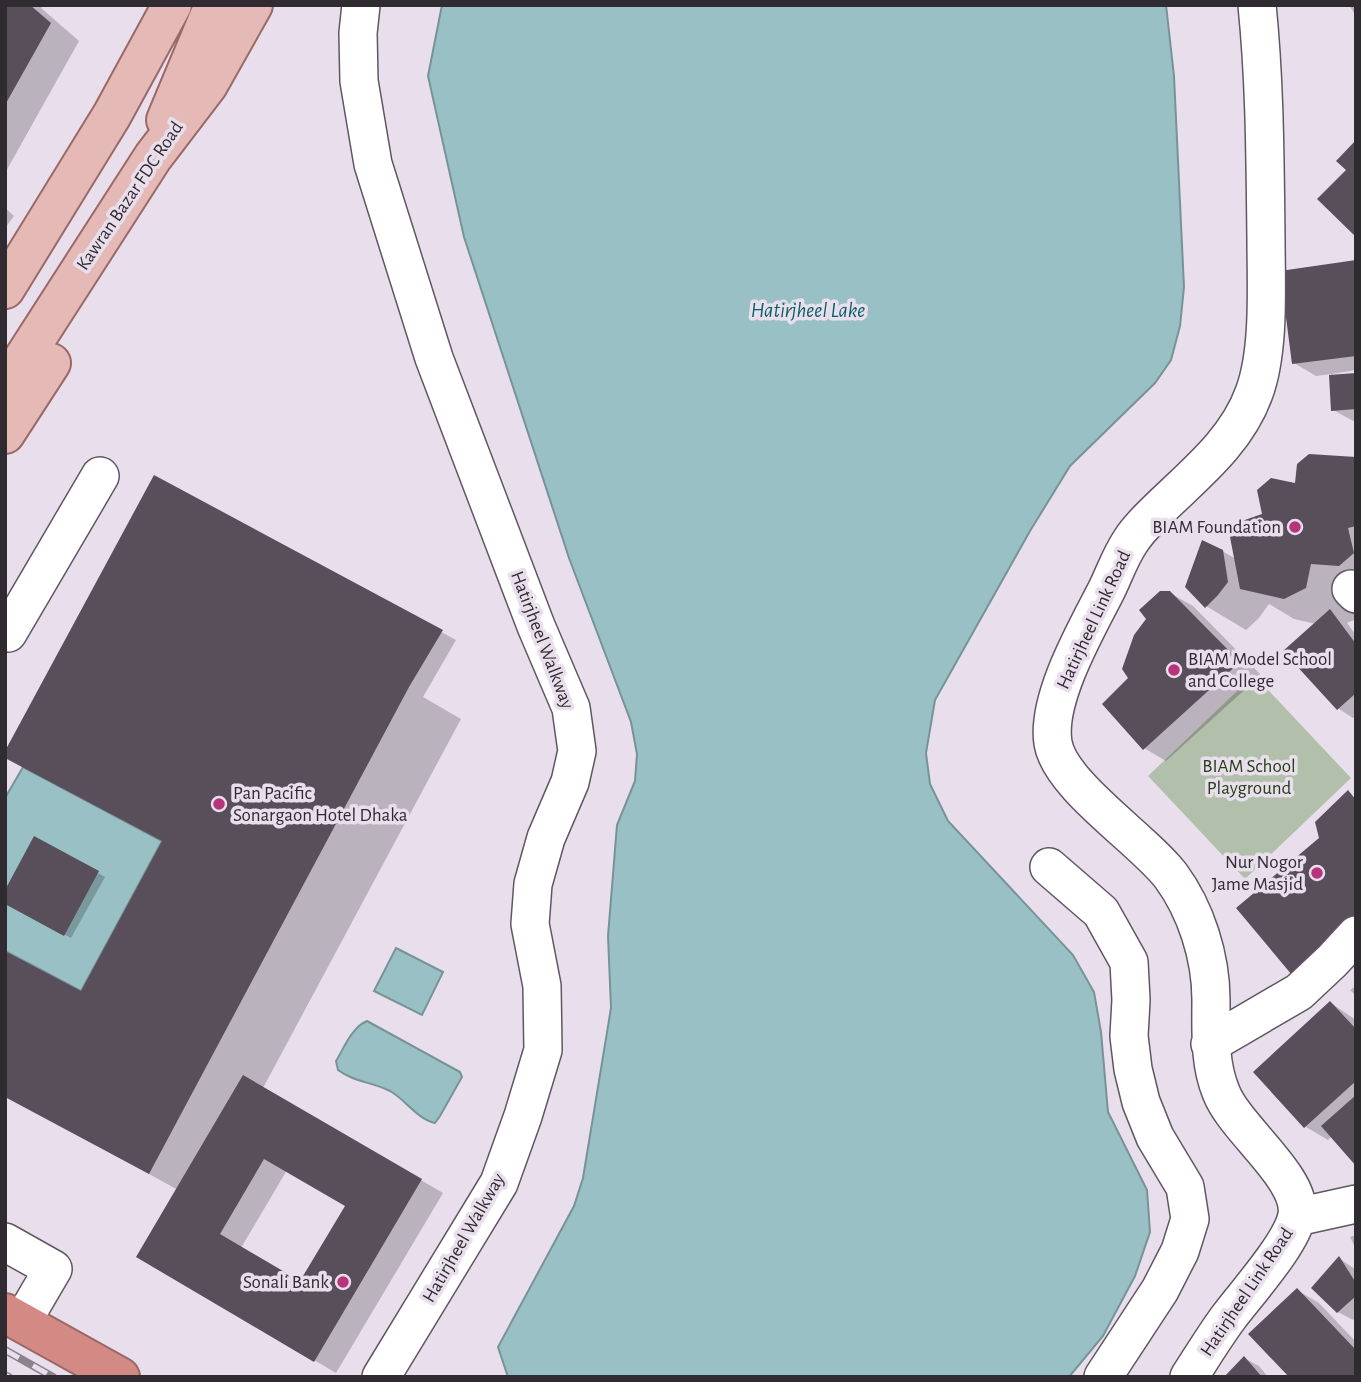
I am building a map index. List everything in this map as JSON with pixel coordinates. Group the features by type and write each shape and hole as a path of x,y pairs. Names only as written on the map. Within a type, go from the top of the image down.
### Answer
{"highway":[{"path":"14,1318 120,1377"}],"main road":[{"path":"153,157 181,80 214,5"},
{"name":"Kawran Bazar FDC Road","path":"5,387 153,157 208,85 253,5"},
{"path":"5,289 112,115 162,10"},
{"path":"5,434 45,374 198,125 208,85"}],"street":[{"name":"Hatirjheel Walkway","path":"361,5 358,33 359,81 373,164 434,358 536,626 571,708 577,751 570,782 546,838 533,884 530,924 542,986 543,1050 523,1116 499,1183 381,1377"},
{"name":"Hatirjheel Link Road","path":"1189,1377 1226,1321 1277,1254 1297,1217 1296,1199 1290,1184 1234,1116 1221,1094 1210,1044 1211,996 1201,937 1187,901 1169,873 1089,797 1062,765 1053,746 1053,722 1062,686 1130,541 1211,459 1241,420 1254,393 1261,366 1266,307 1264,80 1257,5"},
{"path":"6,634 100,476"},
{"path":"1049,867 1101,912 1129,962 1129,1036 1133,1069 1141,1102 1155,1137 1185,1188 1190,1219 1180,1251 1160,1290 1102,1377"},
{"path":"1210,1044 1299,992 1356,935"},
{"path":"1211,996 1227,1007 1270,1008"},
{"path":"1297,1217 1356,1204"},
{"path":"5,1242 53,1269 14,1318"}],"green space":[{"name":"BIAM School Playground","path":"1254,675 1351,778 1245,879 1148,776"}],"water":[{"name":"Hatirjheel Lake","path":"442,5 1166,5 1174,76 1184,287 1180,326 1171,360 1155,383 1070,466 1030,531 935,700 926,753 930,784 948,821 1073,955 1094,992 1101,1032 1108,1112 1147,1190 1150,1232 1135,1276 1103,1336 1069,1377 508,1377 498,1347 574,1206 583,1178 611,1008 608,936 617,825 635,781 637,754 631,722 569,558 464,237 428,76"},
{"path":"23,767 162,841 81,991 5,951 5,798"},
{"path":"396,948 443,972 422,1015 374,991"},
{"path":"367,1021 460,1072 462,1077 435,1123 423,1118 390,1091 338,1070 336,1061 345,1044 357,1028"}],"building":[{"path":"5,5 30,5 51,23 5,105"},
{"path":"1356,140 1356,237 1317,199 1346,170 1336,161"},
{"path":"1356,260 1356,356 1292,364 1280,271"},
{"path":"1356,373 1356,409 1331,411 1329,375"},
{"name":"BIAM Foundation","path":"1309,454 1356,457 1356,526 1348,528 1354,553 1339,566 1311,564 1306,588 1284,599 1240,589 1230,537 1242,521 1262,514 1257,490 1271,478 1295,483 1297,464"},
{"name":"Pan Pacific Sonargaon Hotel Dhaka","path":"154,475 443,630 409,687 149,1174 5,1097 5,951 81,991 162,841 5,758 5,751"},
{"path":"1202,540 1223,550 1228,582 1205,608 1185,587"},
{"path":"1160,591 1170,591 1240,662 1143,750 1102,704 1128,678 1122,669 1134,635 1146,619 1139,610"},
{"path":"1330,609 1356,644 1356,693 1337,710 1283,651"},
{"name":"Nur Nogor Jame Masjid","path":"1348,790 1356,800 1356,914 1292,975 1236,908 1319,838 1315,822"},
{"path":"34,836 99,871 64,936 5,904 5,890"},
{"path":"1330,1001 1356,1029 1356,1081 1304,1128 1253,1072"},
{"path":"243,1075 422,1179 314,1362 136,1257","holes":["264,1159 345,1206 300,1281 220,1234"]},
{"path":"1356,1095 1356,1166 1321,1126"},
{"path":"1339,1256 1356,1283 1356,1296 1337,1313 1311,1288"},
{"path":"1297,1288 1356,1350 1356,1377 1289,1377 1248,1334"},
{"path":"1244,1356 1262,1377 1224,1377"}],"railway":[{"path":"5,1350 53,1377"},
{"path":"5,1375 9,1377"}],"place":[{"name":"BIAM Foundation","path":"1295,527"},
{"name":"BIAM Model School and College","path":"1174,670"},
{"name":"Pan Pacific Sonargaon Hotel Dhaka","path":"219,804"},
{"name":"Nur Nogor Jame Masjid","path":"1317,873"},
{"name":"Sonali Bank","path":"343,1282"}]}
